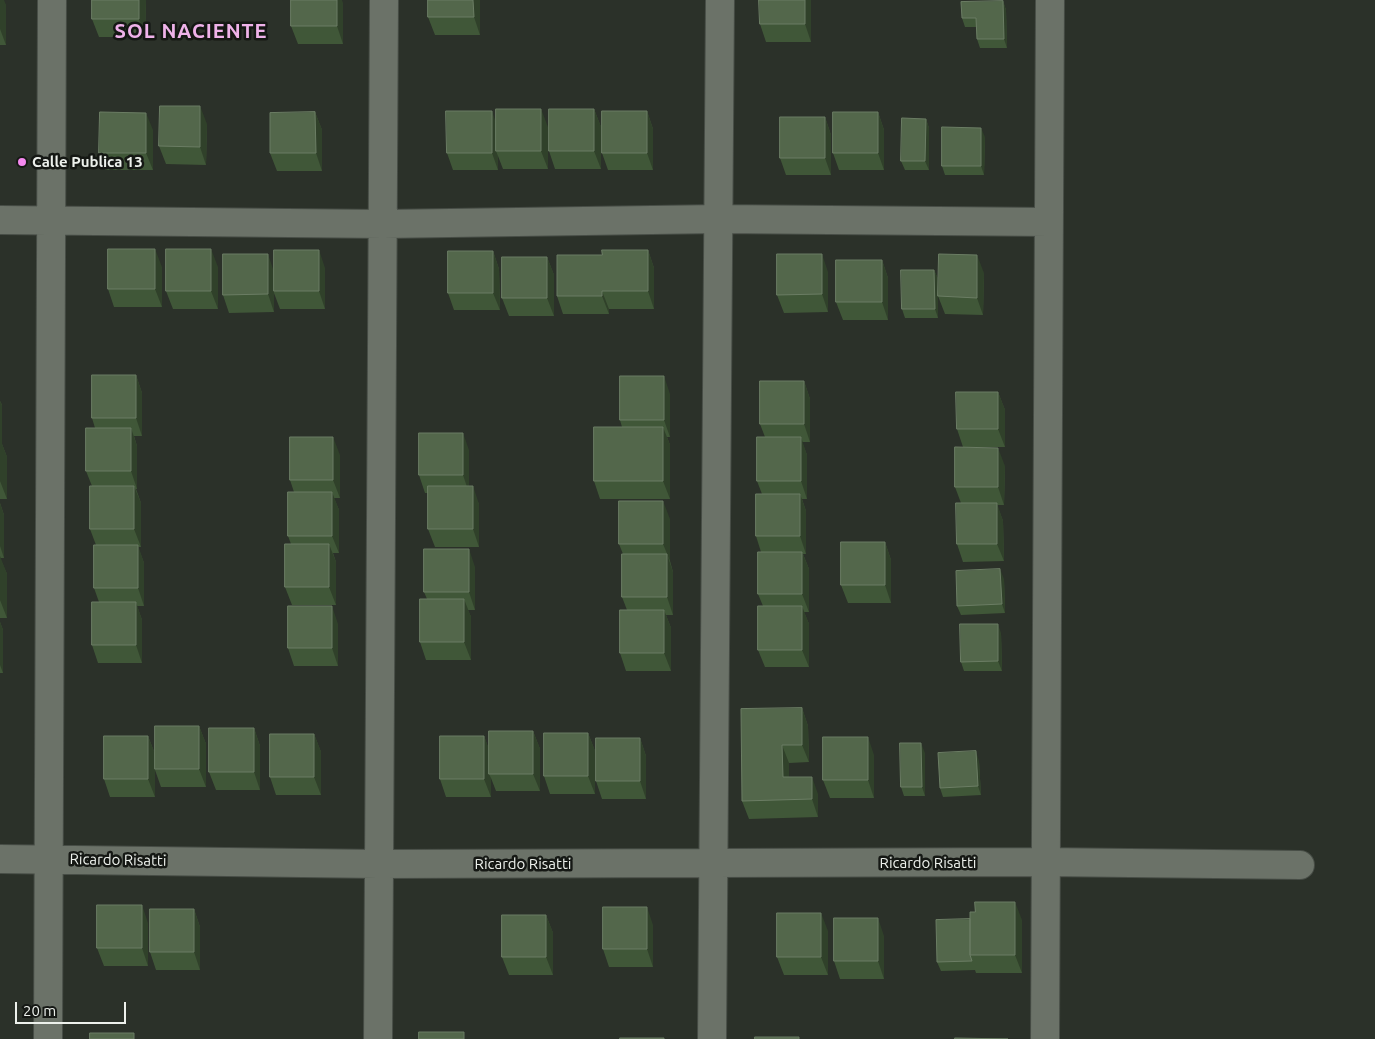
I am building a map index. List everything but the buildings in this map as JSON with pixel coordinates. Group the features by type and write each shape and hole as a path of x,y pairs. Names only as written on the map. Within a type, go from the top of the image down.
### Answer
{"street":[{"path":"48,1039 52,0"},
{"path":"378,1039 384,0"},
{"path":"712,1039 720,0"},
{"path":"1045,1039 1050,0"},
{"path":"0,220 383,224 719,219 1048,222"},
{"name":"Ricardo Risatti","path":"0,859 378,864 1046,862 1300,865"}],"place":[{"name":"Calle Publica 13","path":"22,162"}],"district":[{"name":"SOL NACIENTE","path":"191,31"}]}
